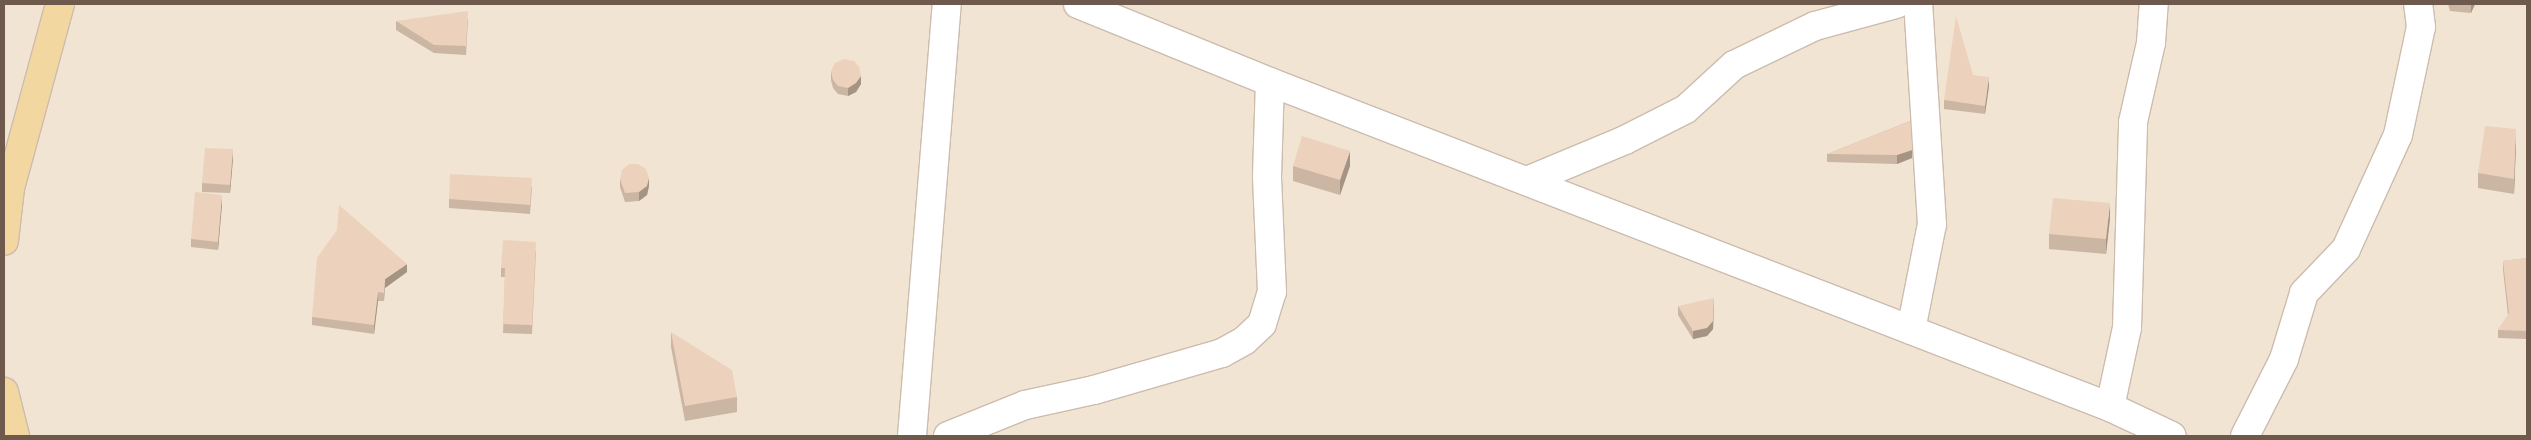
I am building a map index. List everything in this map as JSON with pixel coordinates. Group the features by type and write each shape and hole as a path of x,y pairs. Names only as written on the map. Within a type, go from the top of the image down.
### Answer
{"main road":[{"path":"4,241 10,188 60,4"},
{"path":"4,392 15,436"}],"street":[{"path":"912,436 947,4"},
{"path":"1078,4 1270,82 2110,407 2172,436"},
{"path":"1527,181 1625,140 1686,109 1734,64 1815,26 1896,4"},
{"path":"1911,330 1932,224 1918,4"},
{"path":"2110,407 2127,328 2133,122 2152,43 2154,4"},
{"path":"2245,436 2284,360 2304,292 2346,248 2398,136 2421,27 2418,4"},
{"path":"948,436 1025,405 1094,390 1222,354 1245,340 1262,324 1272,292 1267,176 1270,82"}],"shaded area":[{"path":"4,4 2527,4 2527,436 4,436"}],"building":[{"path":"468,11 466,46 434,45 396,21"},
{"path":"1956,16 1973,75 1989,77 1985,106 1944,100"},
{"path":"844,59 854,61 859,67 861,76 856,83 848,88 838,86 833,80 831,71 835,63"},
{"path":"1910,121 1912,150 1897,155 1827,154"},
{"path":"2485,126 2516,129 2514,179 2478,173"},
{"path":"1302,136 1350,151 1340,180 1293,166"},
{"path":"205,148 233,149 230,185 202,183"},
{"path":"629,164 638,164 646,169 649,178 647,186 639,192 625,193 620,179 622,170"},
{"path":"450,174 532,178 530,205 449,199"},
{"path":"195,192 222,195 218,242 191,239"},
{"path":"2053,198 2110,203 2106,239 2049,234"},
{"path":"339,205 407,264 385,279 384,293 378,292 374,325 312,317 317,258 337,230"},
{"path":"503,240 536,242 532,325 503,324 505,268 501,268"},
{"path":"2527,258 2527,331 2498,330 2509,313 2503,261"},
{"path":"1714,298 1713,321 1707,328 1693,331 1678,306"},
{"path":"671,332 732,370 737,397 685,406"}]}
